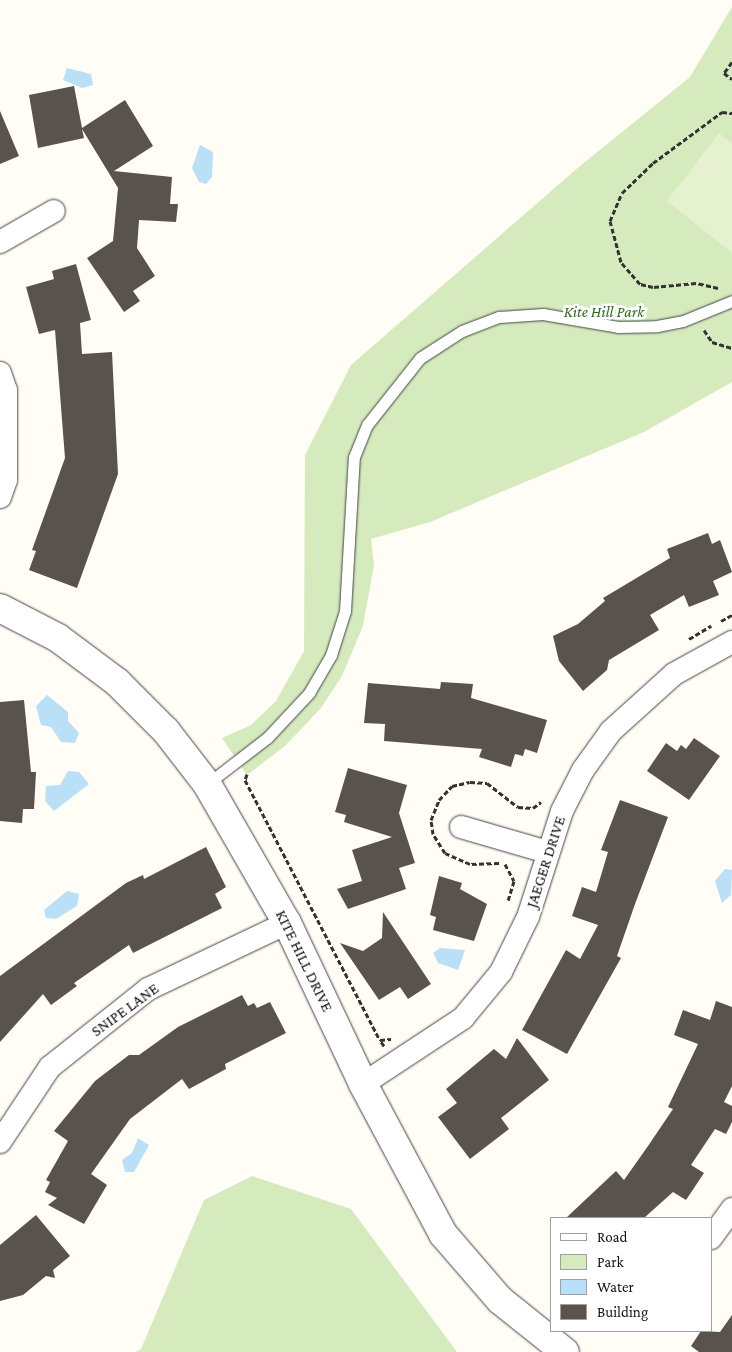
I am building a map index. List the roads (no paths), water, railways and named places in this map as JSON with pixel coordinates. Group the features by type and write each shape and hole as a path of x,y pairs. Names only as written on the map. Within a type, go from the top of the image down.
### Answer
{"street":[{"path":"0,242 54,211"},
{"path":"0,373 6,390 6,480 0,497"},
{"name":"KITE HILL DRIVE","path":"0,608 58,638 117,682 166,731 207,784 287,923 363,1084 443,1234 500,1300 565,1352"},
{"name":"JAEGER DRIVE","path":"363,1084 463,1018 501,972 528,917 547,852 583,770 611,731 674,674 732,642"},
{"path":"461,827 547,852"},
{"name":"SNIPE LANE","path":"0,1142 50,1067 148,989 287,923"},
{"path":"712,1237 732,1209"}],"lane":[{"path":"207,784 267,738 309,693 331,655 345,611 354,456 367,425 420,358 462,331 498,317 543,314 618,327 657,326 683,321 732,301"}],"water":[{"path":"67,68 91,74 93,85 82,88 63,80"},
{"path":"200,145 213,152 212,177 206,184 199,182 192,168"},
{"path":"47,695 68,712 68,721 79,733 75,743 61,742 51,727 41,725 36,706"},
{"path":"68,771 79,772 89,784 54,811 45,801 46,786 60,785"},
{"path":"725,869 732,870 731,895 722,903 715,881"},
{"path":"67,891 79,894 77,906 56,919 46,918 44,910"},
{"path":"440,948 465,950 458,970 438,963 433,953"},
{"path":"138,1138 149,1145 134,1172 125,1172 122,1160 132,1153"}],"park label":[{"name":"Kite Hill Park","path":"604,312"}]}
